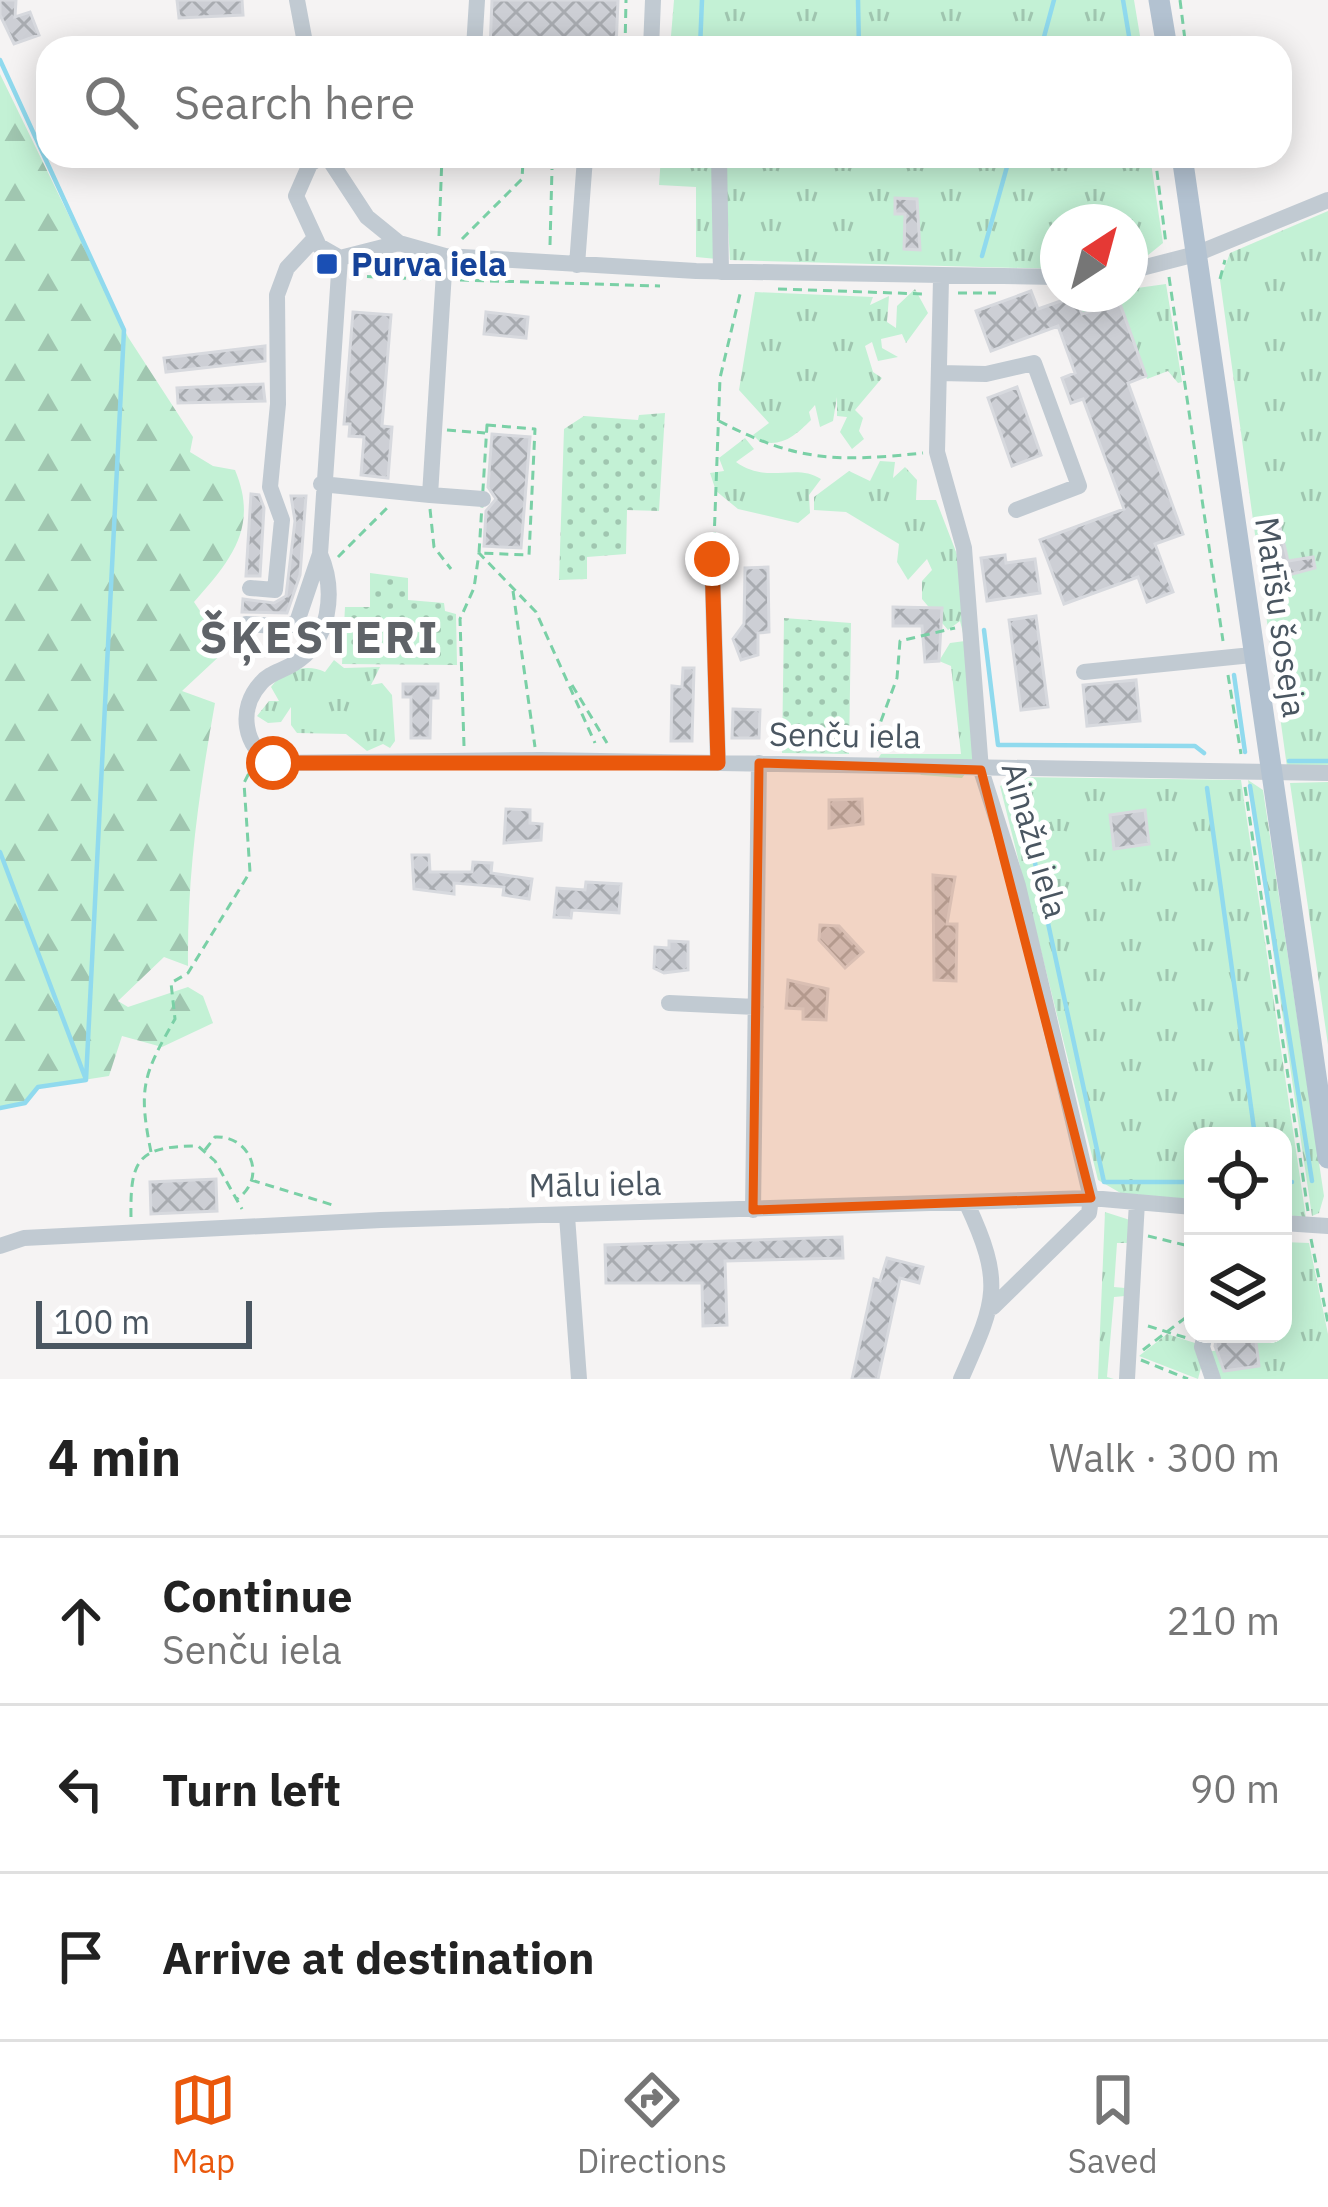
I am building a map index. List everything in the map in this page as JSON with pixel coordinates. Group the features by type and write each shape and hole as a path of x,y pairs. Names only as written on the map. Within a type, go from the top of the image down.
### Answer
{"main road":[{"path":"1160,0 1165,36"},
{"name":"Matīšu šoseja","path":"1184,168 1328,1158"}],"street":[{"path":"297,0 304,36"},
{"path":"475,36 477,0"},
{"path":"651,36 653,0"},
{"path":"308,168 296,196 315,238 340,258"},
{"path":"333,168 367,217 399,244 446,256 721,272 1040,277"},
{"path":"577,265 584,168"},
{"path":"719,168 721,272"},
{"path":"1148,266 1196,254 1328,200"},
{"path":"250,588 275,590 282,520 270,487 278,404 278,295 287,268 315,238"},
{"path":"340,258 399,244"},
{"path":"430,495 446,256"},
{"path":"266,758 248,739 249,706 262,680 292,664 323,630 321,484 340,258"},
{"name":"Ainažu iela","path":"941,279 937,452 964,548 981,770 1018,886 1091,1198"},
{"path":"940,374 986,374 1034,363 1079,486 1016,510"},
{"path":"321,484 483,499"},
{"path":"712,559 718,763"},
{"path":"247,624 297,622 323,561"},
{"path":"1084,672 1252,655"},
{"name":"Senču iela","path":"266,758 1328,773"},
{"path":"753,1210 759,763"},
{"path":"669,1003 756,1007"},
{"path":"961,1379 993,1307 1089,1213 1091,1198"},
{"name":"Mālu iela","path":"0,1246 24,1238 132,1231 1091,1198 1184,1207"},
{"path":"1127,1379 1132,1356 1137,1202"},
{"path":"967,1204 992,1282 993,1307"},
{"path":"567,1216 579,1379"},
{"path":"1292,1223 1328,1226"},
{"path":"1205,1343 1213,1379"}],"path":[{"path":"625,36 626,0"},
{"path":"1180,0 1184,36"},
{"path":"439,238 442,168"},
{"path":"462,239 522,179 524,168"},
{"path":"550,245 553,168"},
{"path":"1157,168 1167,247"},
{"path":"348,276 430,279"},
{"path":"1169,280 1224,650"},
{"path":"712,559 720,378 741,288"},
{"path":"718,421 797,456 851,460 937,452"},
{"path":"462,761 466,731 460,619 474,587 479,553 488,425 535,429 529,555 479,553"},
{"path":"434,428 487,433"},
{"path":"323,561 400,494"},
{"path":"430,495 434,547 451,569"},
{"path":"479,553 536,611 609,761"},
{"path":"513,589 521,620 529,722 541,760"},
{"path":"878,764 878,729 897,679 900,641 973,621"},
{"path":"1226,667 1242,763"},
{"path":"567,680 609,761"},
{"path":"151,1152 140,1100 153,1052 175,1019 171,983 188,973 250,872 244,783 266,758"},
{"path":"1244,784 1308,1216"},
{"path":"204,1151 214,1137 231,1136 244,1145 253,1163 251,1180 236,1199"},
{"path":"132,1231 130,1177 151,1152 165,1146 198,1146 204,1151 251,1226"},
{"path":"251,1180 338,1207"},
{"path":"1135,1233 1184,1245"},
{"path":"1312,1243 1328,1323"},
{"path":"1132,1356 1184,1319"},
{"path":"1148,1326 1184,1335"},
{"path":"1132,1356 1188,1379"}],"highlighted area":[{"path":"759,763 981,770 1091,1198 753,1210"}],"green space":[{"path":"674,0 1134,0 1140,36 671,36"},
{"path":"0,74 36,148 36,168 46,168 128,337 193,437 190,452 213,466 235,470 244,509 230,557 194,602 226,650 182,691 215,703 195,834 188,966 164,957 118,1001 128,1007 188,987 203,996 213,1023 162,1047 122,1036 109,1076 38,1087 25,1103 0,1108"},
{"path":"660,168 713,168 717,259 696,257 696,187 659,185"},
{"path":"725,168 1152,168 1163,243 1148,255 1148,204 1040,204 1040,269 730,260"},
{"path":"1328,211 1328,770 1287,767 1220,280 1230,253"},
{"path":"1166,284 1182,382 1168,371 1147,379 1123,312 1148,312 1148,286"},
{"path":"915,289 928,313 906,343 902,334 881,339 882,348 898,357 878,361 872,342 865,346 873,372 882,378 855,410 863,418 859,431 864,439 852,449 840,432 847,417 837,416 837,397 833,421 820,427 815,405 809,412 811,420 788,439 767,443 753,435 769,423 739,390 755,292 873,297 870,305 889,296 887,322 896,328 897,306"},
{"path":"665,413 659,511 627,510 626,554 587,557 587,579 559,580 564,429 584,416 638,420 639,415"},
{"path":"745,438 754,449 736,462 748,469 801,472 821,479 809,495 810,513 798,523 738,509 716,491 710,473 724,471 719,458"},
{"path":"880,461 895,462 893,478 905,467 917,480 916,500 936,500 958,557 983,750 962,778 921,775 908,759 870,771 881,754 961,754 951,666 939,661 950,643 965,641 960,621 948,630 922,599 922,581 932,570 927,559 908,580 897,562 899,544 846,512 814,510 814,497 849,471 870,481"},
{"path":"370,573 408,578 408,600 444,603 445,611 456,614 457,665 342,664 345,607 370,607"},
{"path":"784,618 851,623 849,754 782,753"},
{"path":"334,660 344,668 380,667 371,685 382,683 392,695 395,741 390,748 383,744 367,751 346,734 297,733 291,725 291,707 281,722 268,723 257,716 269,701 279,701 271,687 282,676 303,668 325,672"},
{"path":"1017,777 1241,780 1306,1218 1292,1216 1292,1127 1184,1127 1184,1198 1124,1195 1098,1180 1000,786"},
{"path":"1248,780 1263,790 1324,1196 1319,1213 1312,1216"},
{"path":"1328,782 1328,1045 1290,783"},
{"path":"1105,1212 1130,1220 1128,1243 1117,1243 1114,1287 1125,1288 1125,1296 1114,1297 1107,1377 1114,1379 1098,1379"},
{"path":"1292,1242 1309,1243 1328,1334 1328,1379 1217,1379 1206,1352 1220,1350 1223,1371 1259,1366 1256,1343 1292,1343"},
{"path":"1167,1334 1198,1344 1203,1360 1198,1379 1139,1356"}],"building":[{"path":"0,0 16,0 15,17 30,12 39,35 14,44 0,15"},
{"path":"177,0 242,0 243,15 179,18"},
{"path":"492,0 618,0 616,36 490,36"},
{"path":"895,198 917,199 920,250 904,249 905,214 895,214"},
{"path":"1031,291 1040,312 1123,312 1146,376 1128,383 1183,534 1155,544 1173,592 1147,602 1138,577 1064,604 1040,540 1124,509 1083,399 1071,403 1062,378 1075,373 1058,326 991,351 976,311"},
{"path":"353,312 391,315 382,426 392,427 388,478 361,475 364,437 349,436 350,424 344,424"},
{"path":"486,312 528,317 526,338 484,334"},
{"path":"265,346 265,361 166,372 164,358"},
{"path":"263,384 265,401 178,403 177,388"},
{"path":"1017,387 1041,455 1012,466 988,398"},
{"path":"492,434 530,437 521,548 484,546 486,511 496,499 488,487"},
{"path":"251,494 259,495 264,508 260,576 246,576"},
{"path":"291,496 306,496 300,575 287,613 242,612 243,599 274,603 286,596 295,521"},
{"path":"1279,523 1288,561 1313,557 1315,568 1278,578 1266,526"},
{"path":"1005,555 1006,563 1035,559 1040,593 987,601 981,558"},
{"path":"768,567 769,632 758,633 758,655 741,660 733,639 744,624 745,568"},
{"path":"893,607 942,608 939,661 925,662 922,626 893,626"},
{"path":"1036,616 1048,707 1021,710 1009,620"},
{"path":"683,668 694,668 692,741 671,741 672,686 682,687"},
{"path":"1136,680 1140,721 1087,726 1083,685"},
{"path":"403,684 438,684 438,698 431,698 430,738 411,738 411,697 403,697"},
{"path":"733,709 760,710 759,738 732,738"},
{"path":"862,799 863,824 829,828 829,800"},
{"path":"506,809 530,810 530,823 542,824 541,840 504,843"},
{"path":"1145,810 1149,844 1114,849 1110,815"},
{"path":"412,855 429,855 430,872 472,872 473,862 492,863 491,873 532,879 529,899 503,895 504,887 454,883 454,894 414,889"},
{"path":"933,875 955,877 947,924 957,924 956,981 934,980"},
{"path":"586,882 621,884 619,913 572,910 571,918 554,917 557,888 585,890"},
{"path":"820,925 839,926 863,952 845,968 819,940"},
{"path":"669,941 688,942 688,970 664,973 654,968 655,947 669,948"},
{"path":"788,980 828,989 826,1020 803,1019 803,1009 786,1008"},
{"path":"216,1179 217,1211 151,1214 150,1182"},
{"path":"842,1237 843,1258 725,1261 727,1325 703,1326 702,1283 606,1283 605,1245"},
{"path":"887,1258 923,1267 919,1283 900,1278 878,1379 852,1379 874,1279 880,1281"},
{"path":"1256,1343 1259,1366 1224,1371 1215,1346"}],"waterway":[{"path":"700,36 702,0"},
{"path":"858,0 859,36"},
{"path":"1044,36 1054,0"},
{"path":"1123,0 1129,36"},
{"path":"0,60 36,138"},
{"path":"50,168 124,330 86,1080"},
{"path":"982,256 1007,168"},
{"path":"984,630 998,745 1195,746 1204,753"},
{"path":"1234,675 1245,752"},
{"path":"1289,761 1328,761"},
{"path":"1250,786 1312,1181"},
{"path":"1207,788 1254,1127"},
{"path":"1019,789 1104,1182 1184,1182"},
{"path":"0,852 85,1077"},
{"path":"0,1108 25,1103 38,1087 86,1080"}],"place":[{"name":"Purva iela","path":"327,264"}],"district":[{"name":"ŠĶESTERI","path":"320,637"}],"route":[{"path":"273,763 718,763 712,559"}]}
